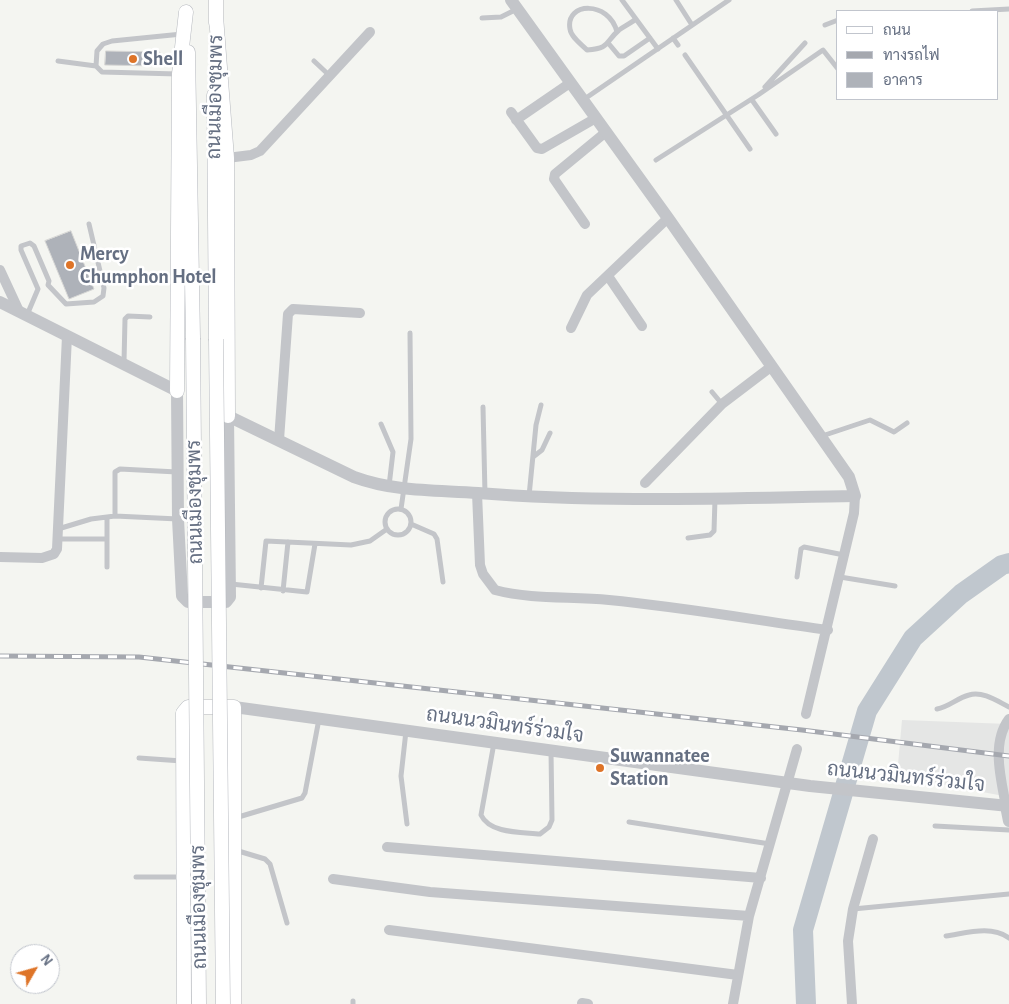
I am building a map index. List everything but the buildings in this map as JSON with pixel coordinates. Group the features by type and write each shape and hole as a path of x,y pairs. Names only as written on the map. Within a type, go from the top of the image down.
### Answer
{"main road":[{"name":"ถนนเมืองชุมพร","path":"216,0 214,90 223,1004"},
{"name":"ถนนเมืองชุมพร","path":"186,6 190,93 200,1004"},
{"path":"177,392 179,74 186,6"},
{"path":"216,16 227,158 228,416"},
{"path":"184,1004 183,761 184,709 188,707 234,707 234,1004"}],"street":[{"path":"514,4 668,218 850,477 854,496 854,513 828,630 806,714"},
{"path":"227,158 251,156 260,151 370,32"},
{"path":"570,83 513,116 537,148 542,149 596,118"},
{"path":"585,224 554,179 555,174 606,132"},
{"path":"571,328 588,295 668,218"},
{"path":"0,270 23,313"},
{"path":"608,276 642,326"},
{"path":"0,302 177,392 178,519 182,596 184,600 226,602 230,597 228,416 354,477 389,487 404,489 566,499 854,496"},
{"path":"278,440 288,314 293,309 360,313"},
{"path":"0,557 49,556 57,549 67,336"},
{"path":"645,483 722,404 772,366"},
{"path":"481,494 480,565 486,579 496,590 536,598 606,600 634,603 828,630"},
{"name":"ถนนนวมินทร์ร่วมใจ","path":"234,707 810,786 1007,806"},
{"path":"1009,719 1002,731 999,755 1009,821"},
{"path":"733,1004 750,916 797,749"},
{"path":"852,1004 848,948 853,910 872,839"},
{"path":"387,847 761,878"},
{"path":"333,879 430,892 750,916"},
{"path":"389,930 738,975"},
{"path":"582,1003 588,1004"}],"lane":[{"path":"622,0 658,48"},
{"path":"676,0 692,25"},
{"path":"583,100 729,0"},
{"path":"601,3 584,3 575,10 570,28 577,42 587,50 600,49 609,44 617,32 636,19"},
{"path":"482,18 501,17 514,4"},
{"path":"608,8 615,18 617,32"},
{"path":"990,10 1009,9"},
{"path":"825,25 836,21"},
{"path":"96,66 97,50 103,44 112,41 184,34"},
{"path":"609,44 618,56 624,56 650,38"},
{"path":"673,38 678,45"},
{"path":"758,95 805,43"},
{"path":"656,160 752,100 823,50 836,66"},
{"path":"685,55 750,149"},
{"path":"58,61 96,66 102,72 179,74"},
{"path":"314,61 331,76"},
{"path":"752,100 776,134"},
{"path":"38,289 21,250 21,246 30,243 49,281 48,285 66,304 94,302 103,296 104,288 89,224"},
{"path":"23,313 38,289 48,285"},
{"path":"124,365 125,319 128,316 150,317"},
{"path":"401,509 411,439 410,333"},
{"path":"712,392 722,404"},
{"path":"529,497 536,425 541,405"},
{"path":"481,494 482,407"},
{"path":"821,436 870,420 894,432 907,424"},
{"path":"381,424 392,452 389,487"},
{"path":"533,457 542,450 550,433"},
{"path":"115,516 115,472 120,468 178,472"},
{"path":"688,538 710,535 714,531 715,498"},
{"path":"396,509 401,509 409,515 411,524 409,529 400,534 391,532 387,529 385,519 387,514 396,509"},
{"path":"57,534 91,519 115,516 178,519"},
{"path":"107,517 107,567"},
{"path":"411,524 434,534 437,539 443,582"},
{"path":"260,588 264,544 268,540 351,545 363,543 387,529"},
{"path":"57,534 107,539"},
{"path":"283,590 288,542"},
{"path":"231,584 305,593 309,591 315,544"},
{"path":"798,577 801,549 804,547 845,555"},
{"path":"840,577 894,586"},
{"path":"937,709 946,708 969,695 986,695 1009,707"},
{"path":"234,818 302,798 305,793 319,719"},
{"path":"406,731 401,776 407,824"},
{"path":"494,743 481,815 484,820 496,829 540,834 549,827 552,820 551,750"},
{"path":"139,758 183,761"},
{"path":"629,822 770,844"},
{"path":"935,826 1009,830"},
{"path":"234,850 265,859 270,864 287,923"},
{"path":"136,877 183,877"},
{"path":"853,910 1009,894"},
{"path":"946,936 992,930 1000,931 1009,938"}],"shaded area":[{"path":"902,720 1009,724 1009,797 897,776"}],"waterway":[{"path":"1002,565 1009,556"},
{"path":"806,1004 803,930 867,711 913,638 961,594 1002,565 1009,563"}],"railway":[{"path":"0,656 139,657 802,730 1009,756"}],"place":[{"name":"Shell","path":"133,59"},
{"name":"Mercy Chumphon Hotel","path":"70,265"},
{"name":"Suwannatee Station","path":"600,768"}]}
